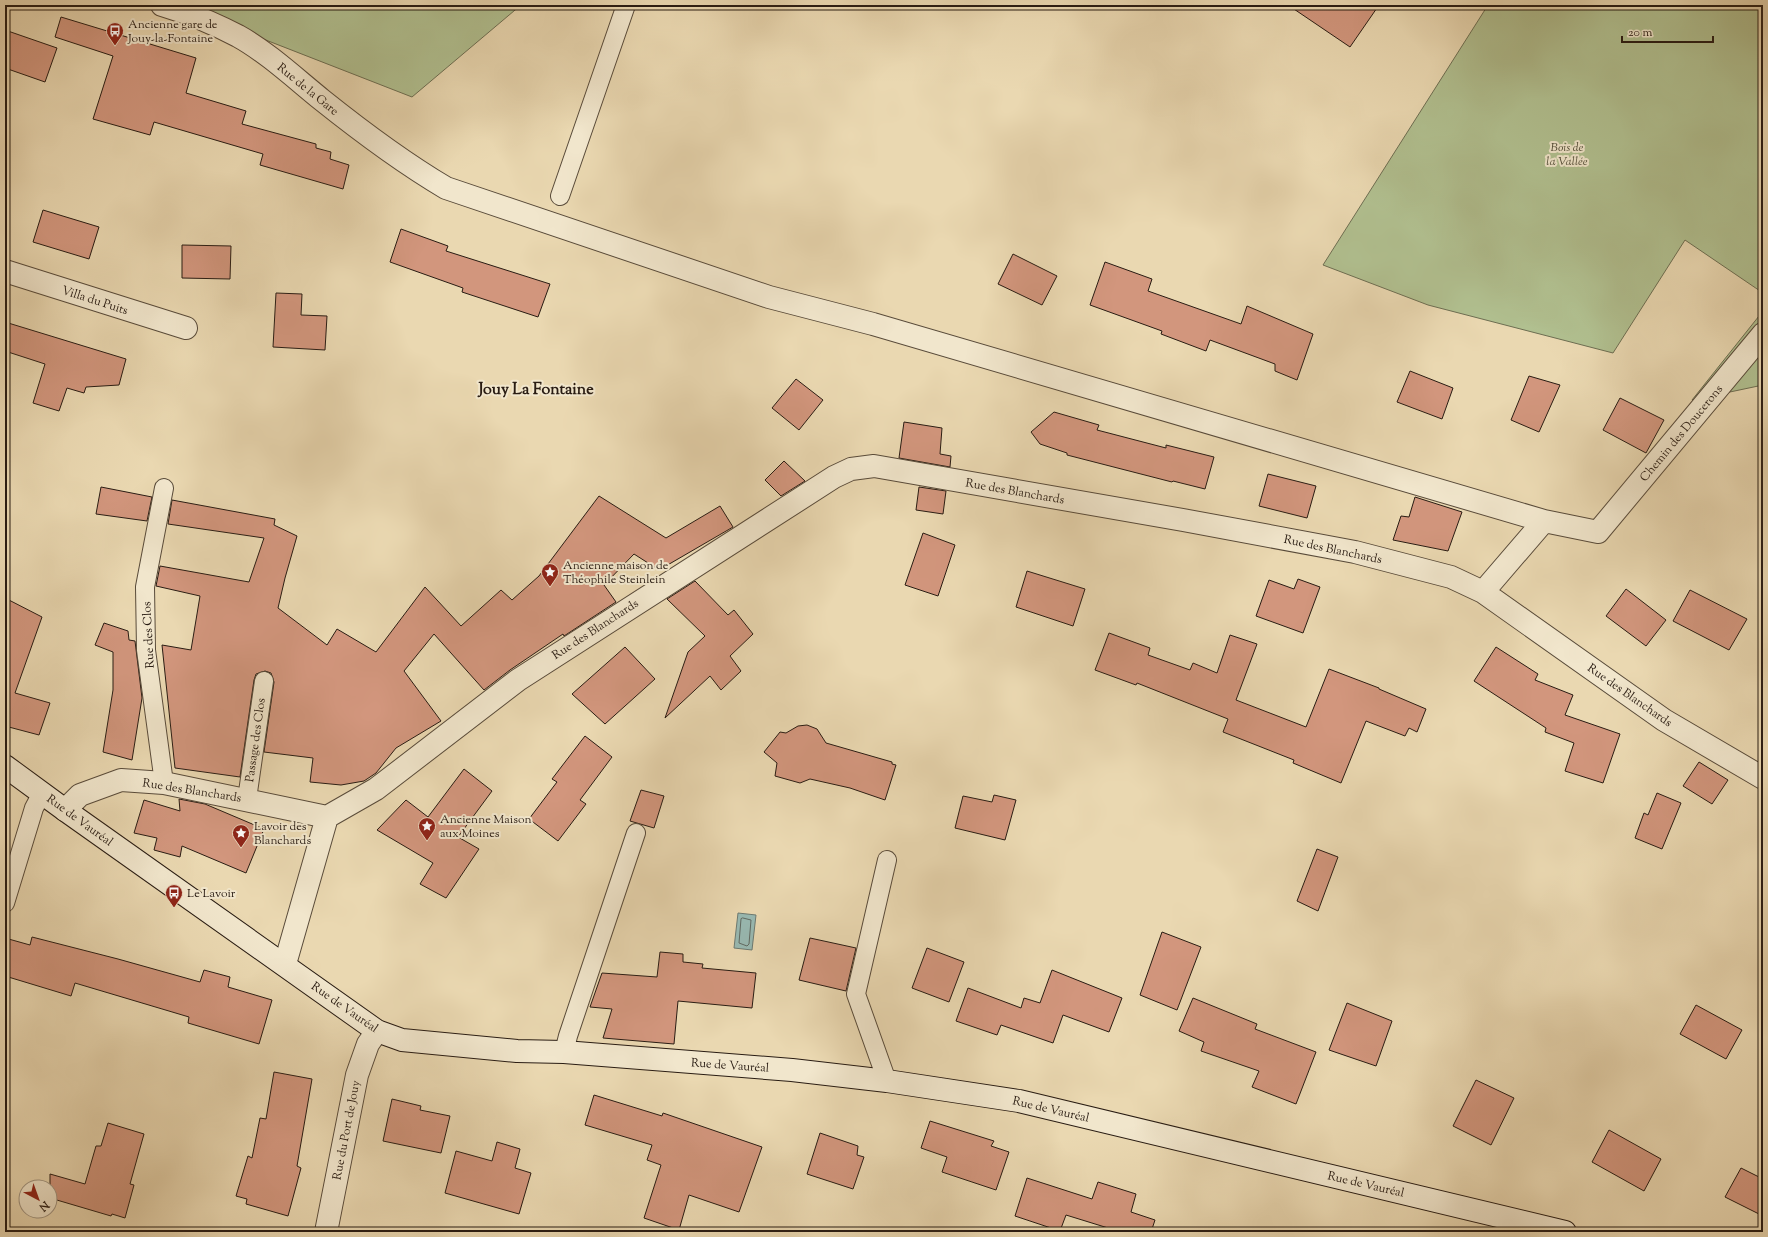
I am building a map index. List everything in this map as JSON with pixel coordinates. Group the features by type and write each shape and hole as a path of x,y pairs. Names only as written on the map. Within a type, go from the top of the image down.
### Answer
{"street":[{"name":"Rue de la Gare","path":"162,5 197,16 239,36 282,67 353,126 411,167 446,188 769,297 873,324 1544,521 1598,532"},
{"name":"Villa du Puits","path":"5,271 186,328"},
{"name":"Chemin des Doucerons","path":"1598,532 1763,334"},
{"name":"Rue des Blanchards","path":"65,810 80,796 121,780 164,783 247,799 327,817 376,789 518,680 834,477 851,469 874,466 1355,552 1451,577 1483,592 1664,720 1754,773"},
{"path":"1483,592 1544,521"},
{"name":"Rue de Vauréal","path":"5,766 377,1031 402,1040 517,1051 564,1052 792,1070 1019,1101 1565,1232"},
{"path":"285,964 327,817"},
{"name":"Rue du Port de Jouy","path":"326,1232 357,1075 368,1044 377,1031"}],"lane":[{"path":"560,196 626,5"},
{"name":"Rue des Clos","path":"164,488 145,587 146,650 164,783"},
{"name":"Passage des Clos","path":"247,799 264,681"},
{"path":"5,903 34,808 42,793"},
{"path":"564,1052 636,833"},
{"path":"887,860 856,994 887,1082"}],"green space":[{"path":"176,5 521,5 412,97"},
{"name":"Bois de la Vallée","path":"1488,5 1763,5 1763,293 1685,240 1613,353 1428,305 1323,265"},
{"path":"1763,311 1763,385 1692,400"}],"water":[{"path":"738,913 756,915 752,950 734,948"}],"building":[{"path":"1288,5 1379,5 1350,47"},
{"path":"61,17 196,58 186,93 246,111 242,124 316,144 316,148 331,152 330,159 349,165 343,189 260,165 263,154 154,122 150,135 93,119 113,56 55,37"},
{"path":"5,30 57,48 45,82 5,68"},
{"path":"43,210 99,227 89,259 33,242"},
{"path":"401,229 448,246 446,251 550,284 538,317 462,292 463,288 390,262"},
{"path":"182,245 231,246 230,279 182,278"},
{"path":"1013,254 1057,276 1042,305 998,284"},
{"path":"1105,262 1152,279 1148,291 1241,324 1247,306 1313,334 1297,380 1275,371 1275,364 1210,340 1206,351 1161,334 1162,331 1090,305"},
{"path":"276,293 302,294 301,315 327,316 325,350 273,347"},
{"path":"5,322 126,359 119,385 86,387 84,393 67,388 59,411 33,403 45,364 5,351"},
{"path":"1410,371 1453,388 1442,419 1397,402"},
{"path":"1529,376 1560,385 1539,432 1511,420"},
{"path":"796,379 823,400 799,430 772,408"},
{"path":"1620,398 1664,420 1646,453 1603,430"},
{"path":"1054,412 1099,425 1097,430 1166,448 1166,445 1214,457 1205,489 1067,455 1067,453 1040,444 1031,432"},
{"path":"904,422 942,428 940,454 951,456 950,467 899,458"},
{"path":"784,461 805,481 781,496 765,480"},
{"path":"1268,474 1316,486 1307,518 1259,506"},
{"path":"101,487 152,497 147,521 96,514"},
{"path":"919,487 946,491 943,514 916,510"},
{"path":"599,496 666,538 720,506 733,527 659,570 634,554 604,585 616,602 564,636 563,634 510,670 484,690 434,634 404,671 441,721 396,748 376,773 364,781 341,785 310,782 313,758 264,752 274,682 271,673 265,671 256,674 254,680 240,777 175,768 162,645 191,650 200,596 156,586 160,566 249,582 264,538 168,524 172,500 275,519 274,525 297,536 278,608 327,645 337,629 376,652 425,587 461,626 501,590 512,600 539,576"},
{"path":"1415,497 1462,512 1448,551 1393,540 1401,516 1409,517"},
{"path":"923,533 955,545 938,596 905,585"},
{"path":"1027,571 1085,589 1073,626 1016,607"},
{"path":"1298,579 1320,587 1303,633 1256,616 1269,580 1294,589"},
{"path":"695,581 728,615 734,610 753,634 730,656 741,671 721,690 710,676 665,718 688,652 705,636 667,599"},
{"path":"1626,589 1666,620 1646,646 1606,616"},
{"path":"1690,590 1747,619 1729,650 1673,621"},
{"path":"5,598 42,617 15,693 50,703 39,735 5,726"},
{"path":"104,623 128,631 129,640 135,641 142,698 132,760 103,752 113,690 113,652 95,645"},
{"path":"1109,633 1150,648 1148,655 1190,670 1193,663 1217,673 1230,635 1257,644 1236,700 1306,727 1329,669 1379,688 1426,709 1417,732 1409,728 1405,736 1366,721 1341,783 1293,763 1294,760 1223,732 1228,719 1137,683 1136,685 1095,670"},
{"path":"625,647 655,679 605,724 572,694"},
{"path":"1496,647 1538,674 1535,680 1573,695 1565,715 1620,734 1603,783 1565,771 1574,743 1545,732 1546,728 1474,681"},
{"path":"807,725 817,729 826,743 892,762 892,764 896,765 885,800 850,788 810,779 800,783 775,776 777,763 764,752 780,732 786,733 798,726"},
{"path":"585,736 612,757 580,800 586,804 558,841 529,819 557,782 552,779"},
{"path":"1699,762 1728,780 1712,804 1683,786"},
{"path":"464,769 492,791 458,837 479,849 446,898 420,884 433,863 377,830 406,800 428,817"},
{"path":"641,790 664,796 654,828 630,821"},
{"path":"1657,793 1681,803 1662,849 1635,838 1644,813 1648,815"},
{"path":"994,795 1016,800 1005,840 955,828 963,796 992,802"},
{"path":"179,799 205,804 264,829 246,873 182,846 180,857 154,850 157,838 134,833 144,800 180,811"},
{"path":"1317,849 1338,857 1318,911 1297,901"},
{"path":"1162,932 1201,947 1177,1010 1140,995"},
{"path":"32,937 200,982 204,970 230,977 228,987 272,1000 259,1044 188,1023 189,1017 75,983 71,996 5,976 5,938 30,945"},
{"path":"810,938 856,948 846,991 799,980"},
{"path":"927,948 964,962 949,1002 912,988"},
{"path":"660,952 683,954 683,962 703,964 702,968 756,973 752,1008 678,1001 674,1044 603,1038 612,1009 590,1007 602,973 657,977"},
{"path":"1052,970 1122,998 1109,1032 1063,1015 1053,1043 1001,1025 997,1035 956,1021 968,988 1021,1008 1024,998 1040,1003"},
{"path":"1193,998 1257,1024 1255,1029 1316,1052 1296,1104 1252,1087 1259,1071 1201,1051 1204,1042 1179,1031"},
{"path":"1347,1003 1392,1021 1376,1066 1329,1050"},
{"path":"1696,1005 1742,1030 1726,1059 1680,1034"},
{"path":"274,1072 312,1079 297,1166 301,1168 288,1216 246,1204 247,1199 236,1196 248,1156 252,1158 260,1118 266,1119"},
{"path":"1476,1080 1514,1098 1491,1145 1453,1126"},
{"path":"594,1095 662,1116 663,1113 762,1147 739,1212 689,1195 679,1230 644,1218 661,1165 647,1160 652,1145 585,1125"},
{"path":"392,1099 421,1106 420,1110 450,1116 441,1153 383,1141"},
{"path":"930,1121 994,1141 991,1146 1009,1152 996,1190 942,1172 947,1157 921,1148"},
{"path":"108,1123 144,1134 130,1184 134,1185 125,1218 112,1214 111,1216 58,1200 58,1179 50,1179 50,1174 85,1184 96,1146 101,1146"},
{"path":"1609,1130 1661,1159 1644,1191 1592,1162"},
{"path":"820,1133 858,1146 857,1155 864,1157 853,1189 807,1174"},
{"path":"497,1142 520,1149 515,1168 531,1173 519,1214 445,1193 456,1151 492,1161"},
{"path":"1741,1168 1763,1179 1763,1216 1725,1197"},
{"path":"1027,1178 1092,1199 1098,1182 1136,1194 1131,1212 1155,1220 1151,1232 1121,1232 1066,1215 1060,1231 1015,1216"}],"place":[{"name":"Ancienne gare de Jouy-la-Fontaine","path":"115,46"},
{"name":"Ancienne maison de Théophile Steinlein","path":"550,587"},
{"name":"Ancienne Maison aux Moines","path":"427,841"},
{"name":"Lavoir des Blanchards","path":"241,848"},
{"name":"Le Lavoir","path":"174,908"}],"district":[{"name":"Jouy La Fontaine","path":"536,388"}]}
